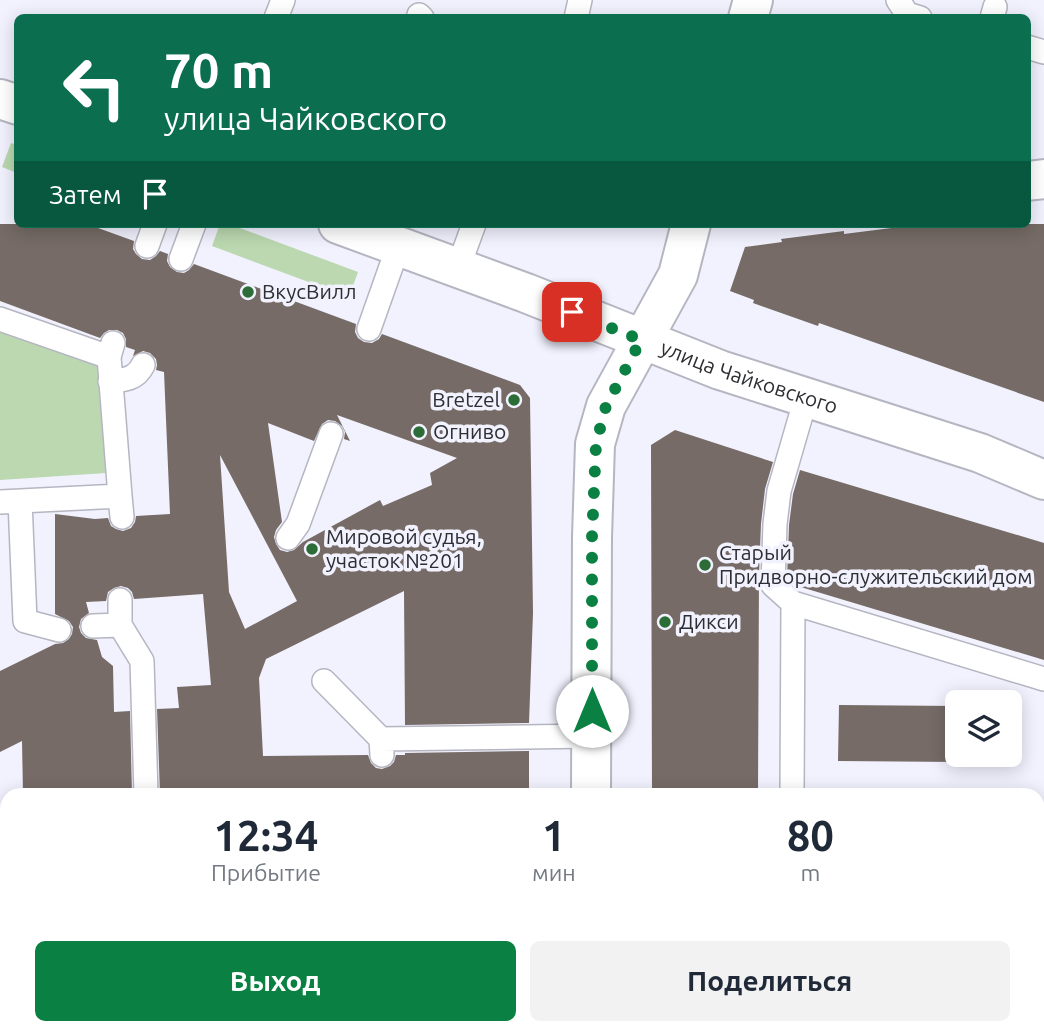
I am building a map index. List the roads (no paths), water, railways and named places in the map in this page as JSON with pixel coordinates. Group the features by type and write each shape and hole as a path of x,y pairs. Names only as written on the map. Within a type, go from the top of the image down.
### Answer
{"street":[{"name":"улица Чайковского","path":"348,228 526,293 709,366 980,453 1044,480"},
{"path":"592,788 592,537 596,444 606,406 678,275 695,228"}],"lane":[{"path":"147,246 154,228"},
{"path":"181,259 193,228"},
{"path":"458,268 473,228"},
{"path":"369,329 398,247"},
{"path":"0,319 111,350 110,381 121,506 10,501 25,621 59,630"},
{"path":"110,381 129,379 139,373 143,365"},
{"path":"806,398 779,491 773,585 793,603 1044,679"},
{"path":"288,538 298,524 331,434"},
{"path":"120,600 120,625 142,662 146,788"},
{"path":"792,788 793,603"},
{"path":"93,626 120,625"},
{"path":"324,681 382,747 592,736"}],"place":[{"name":"ВкусВилл","path":"248,292"},
{"name":"Bretzel","path":"514,400"},
{"name":"Огниво","path":"419,432"},
{"name":"Мировой судья, участок №201","path":"312,549"},
{"name":"Старый Придворно-служительский дом","path":"705,565"},
{"name":"Дикси","path":"665,622"}]}
